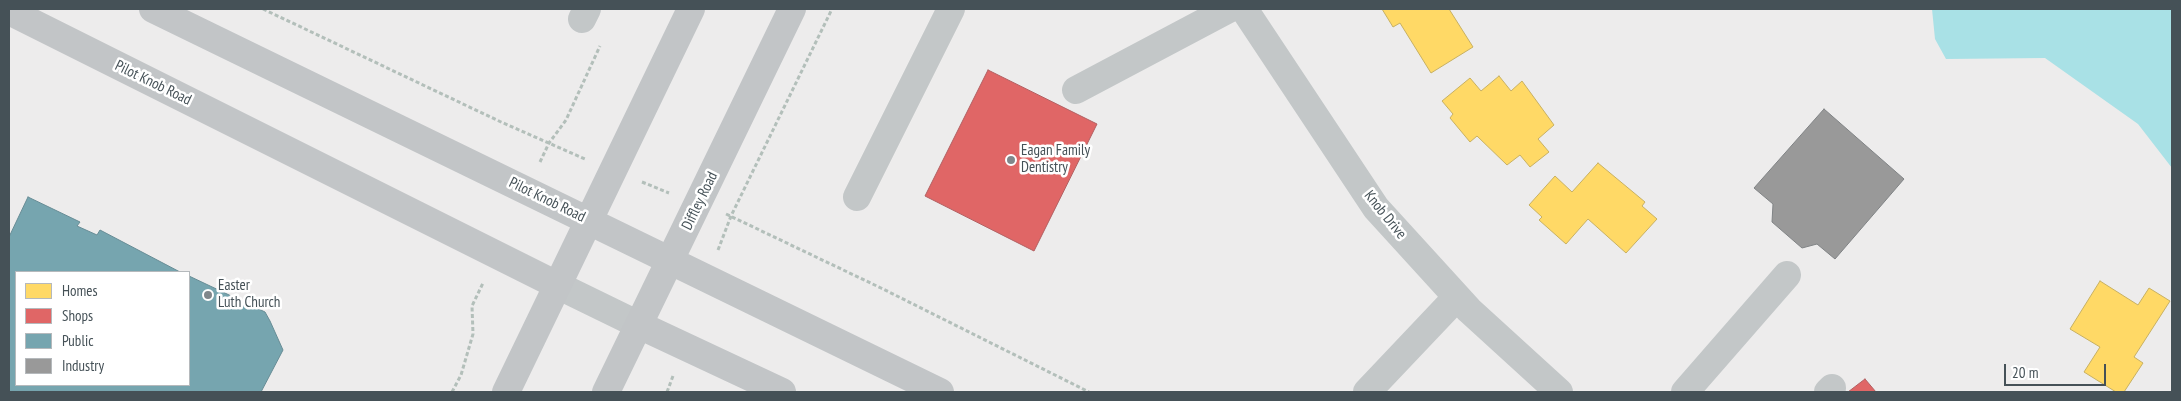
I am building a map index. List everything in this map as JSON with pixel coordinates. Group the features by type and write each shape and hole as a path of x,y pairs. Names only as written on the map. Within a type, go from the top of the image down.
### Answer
{"main road":[{"name":"Pilot Knob Road","path":"153,9 940,392"},
{"path":"506,392 691,9"},
{"name":"Diffley Road","path":"606,392 792,9"},
{"name":"Pilot Knob Road","path":"9,12 557,285"},
{"name":"Pilot Knob Road","path":"639,325 782,392"}],"street":[{"path":"858,197 951,9"},
{"path":"1076,90 1229,9"},
{"name":"Knob Drive","path":"1244,9 1376,208 1457,297 1559,392"},
{"path":"1686,392 1787,275"},
{"name":"Pilot Knob Road","path":"557,285 639,325"},
{"path":"1367,392 1457,297"}],"path":[{"path":"708,278 731,216 832,9"},
{"path":"667,392 684,347"}],"water":[{"path":"1932,9 2172,9 2172,168 2138,124 2045,58 1946,59 1935,39"}],"building: Homes":[{"path":"1382,9 1449,9 1473,47 1431,73 1400,23 1393,27"},
{"path":"1499,76 1511,91 1522,81 1554,125 1538,139 1549,152 1530,167 1520,155 1507,165 1477,136 1470,142 1450,118 1453,114 1442,101 1470,78 1481,91"},
{"path":"1598,163 1645,202 1642,206 1657,219 1626,253 1588,219 1566,244 1539,220 1542,217 1529,205 1555,176 1572,192"},
{"path":"2100,281 2138,305 2149,288 2170,301 2134,357 2143,363 2124,392 2116,392 2084,372 2100,347 2070,329"}],"building: Shops":[{"name":"Eagan Family Dentistry","path":"988,70 1097,124 1034,251 925,196"},
{"path":"1865,379 1876,392 1848,392"}],"building: Public":[{"name":"Easter Luth Church","path":"28,197 80,222 77,226 97,235 100,230 178,271 15,271 15,386 190,386 190,276 265,312 283,350 261,392 9,392 9,237"}],"building: Industry":[{"path":"1824,109 1904,179 1835,259 1817,244 1802,248 1772,222 1773,204 1754,188"}],"place":[{"name":"Eagan Family Dentistry","path":"1011,160"},
{"name":"Easter Luth Church","path":"208,295"}]}
